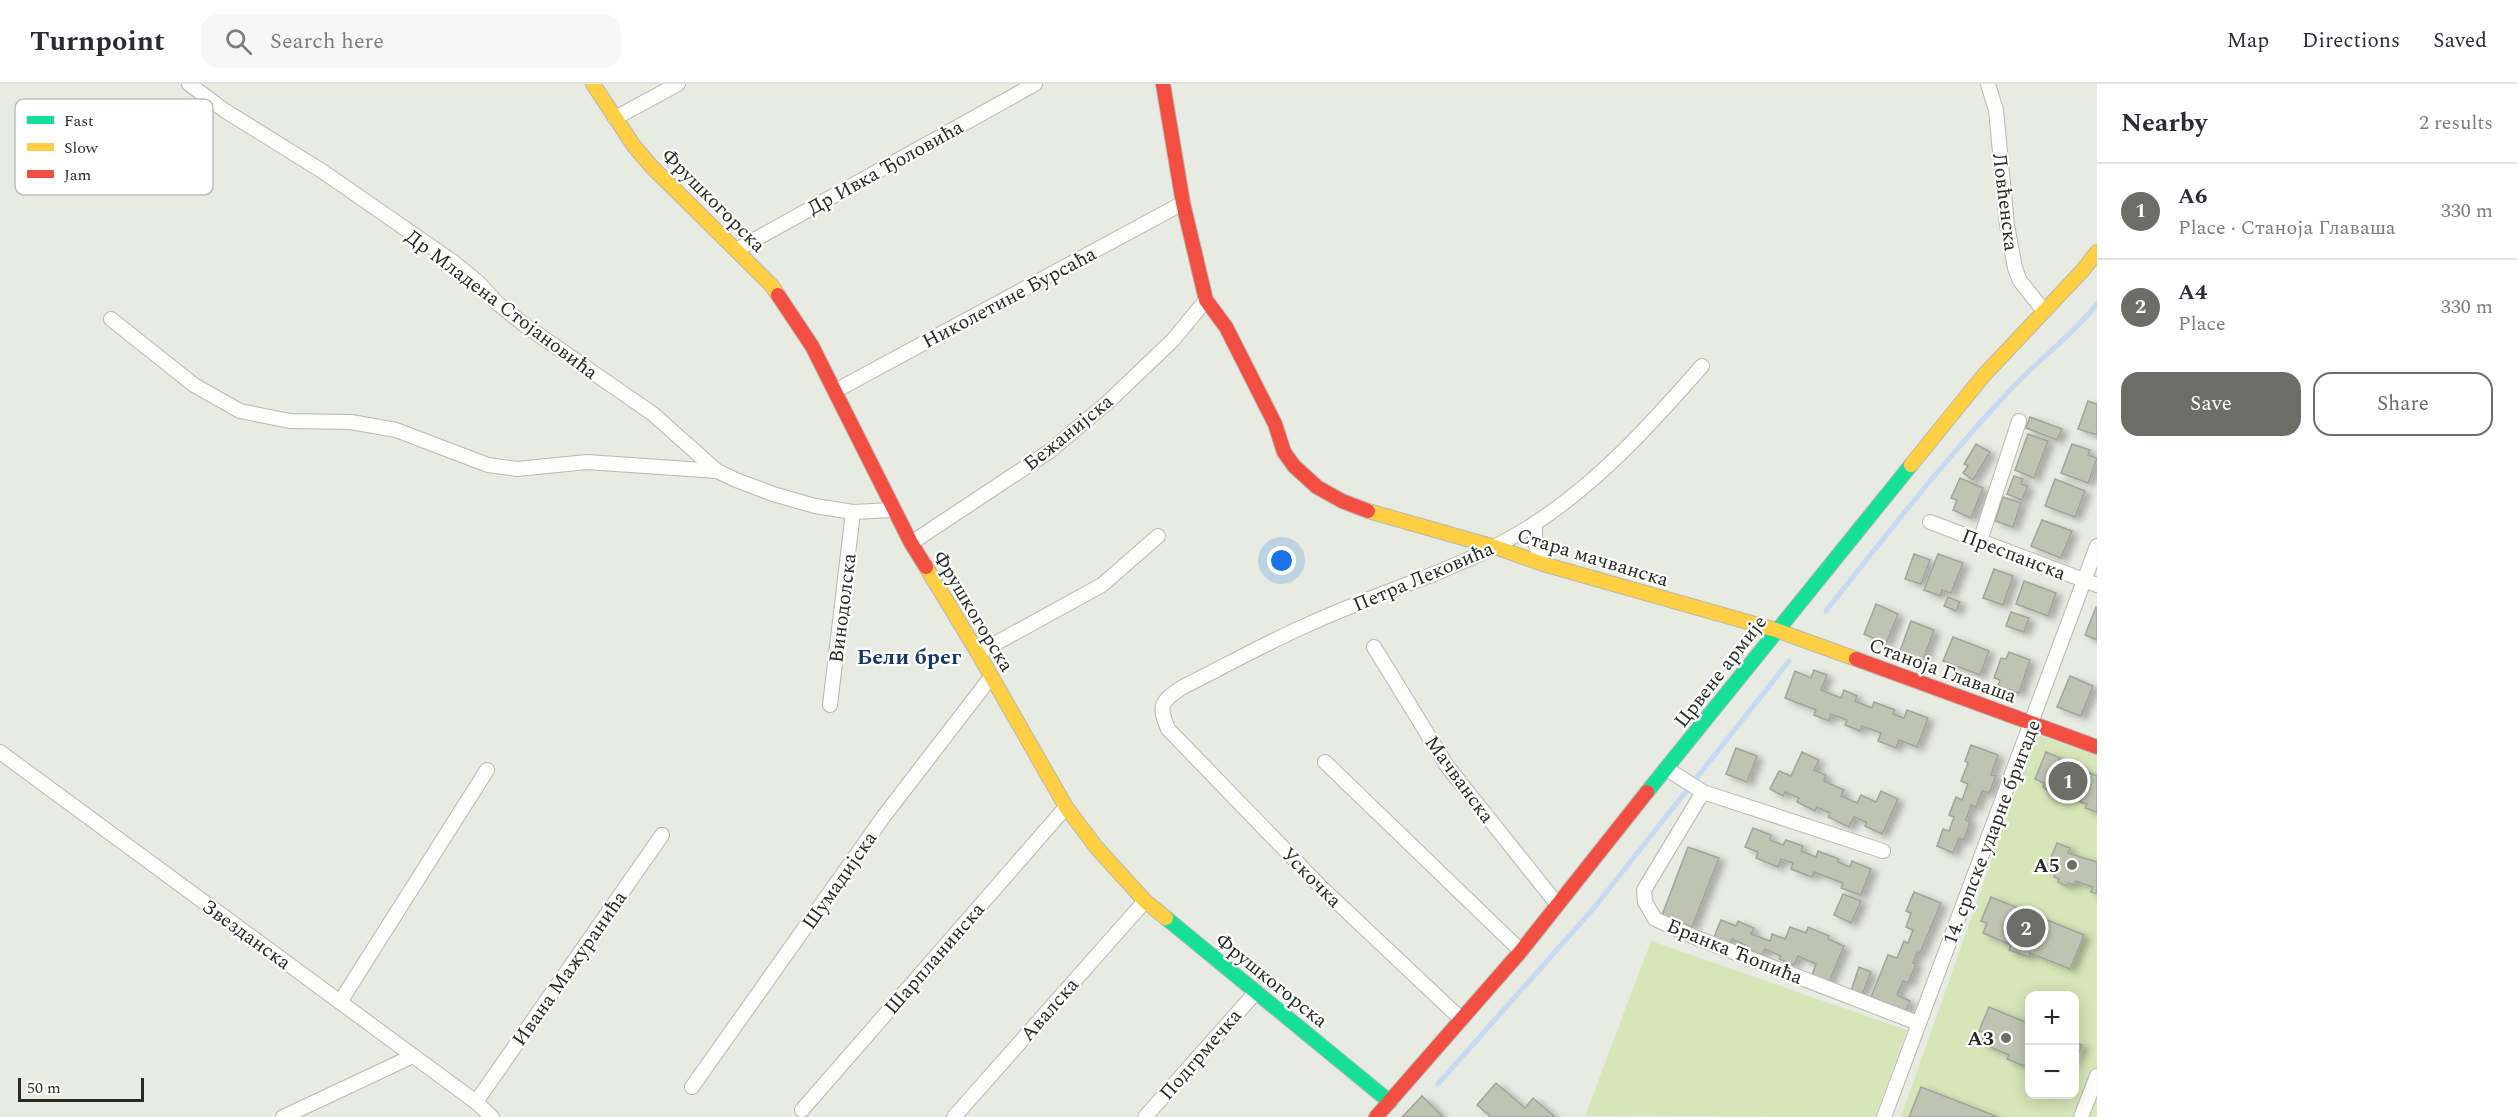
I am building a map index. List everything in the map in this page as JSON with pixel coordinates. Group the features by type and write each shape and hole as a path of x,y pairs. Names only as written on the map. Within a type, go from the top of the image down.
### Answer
{"street":[{"name":"Др Младена Стојановића","path":"189,84 209,99"},
{"name":"Фрушкогорска","path":"593,84 651,166 772,286 794,316 835,391 911,543 978,653 1066,807 1096,847 1145,901 1390,1102"},
{"path":"615,118 678,84"},
{"name":"Др Ивка Ђоловића","path":"736,250 1035,84"},
{"path":"1163,84 1183,203 1206,300"},
{"name":"Ловћенска","path":"1988,84 1996,110 2007,225 2015,268 2020,281 2044,311"},
{"name":"Др Младена Стојановића","path":"213,102 322,171 452,261 525,326 653,414 717,471 773,494 815,506 853,512 893,510"},
{"name":"Николетине Бурсаћа","path":"835,391 1183,203"},
{"name":"Црвене армије","path":"1376,1117 1521,951 1776,630 1984,375 2083,270 2097,252"},
{"name":"Стара мачванска","path":"1206,300 1226,327 1259,390 1275,424 1284,452 1294,466 1317,487 1342,501 1399,521 1496,547 1543,564 1776,630"},
{"name":"Бежанијска","path":"911,543 1050,451 1108,402 1173,340 1206,300"},
{"path":"111,319 194,385 240,411 290,421 351,422 396,430 488,465 517,469 587,462 717,471"},
{"name":"Петра Лековића","path":"1168,729 1161,714 1161,707 1166,699 1181,688 1306,625 1496,547 1535,523 1601,473 1627,449 1702,366"},
{"path":"1980,542 2019,422"},
{"name":"Винодолска","path":"830,705 853,512"},
{"name":"Преспанска","path":"1930,522 2091,583"},
{"path":"1535,523 1535,542 1543,564"},
{"path":"978,653 1102,585 1158,536"},
{"name":"14. српске ударне бригаде","path":"1884,1117 2032,723 2091,583 2097,546"},
{"name":"Станоја Главаша","path":"1776,630 2097,747"},
{"name":"Мачванска","path":"1374,647 1448,766 1557,904"},
{"name":"Шумадијска","path":"692,1087 884,816 992,677"},
{"name":"Ускочка","path":"1168,729 1321,887 1461,1019"},
{"name":"Звезданска","path":"0,753 476,1102 492,1117"},
{"path":"1324,762 1521,951"},
{"path":"1667,769 1703,792 1883,851"},
{"path":"340,1002 487,770"},
{"name":"Бранка Ћопића","path":"1703,792 1644,890 1645,902 1655,919 1692,936 1918,1023"},
{"name":"Шарпланинска","path":"802,1110 1066,807"},
{"name":"Ивана Мажуранића","path":"476,1102 662,835"},
{"name":"Авалска","path":"954,1117 1145,901"},
{"name":"Подгрмечка","path":"1145,1117 1256,992"},
{"path":"283,1117 413,1056"},
{"path":"2081,1117 2097,1076"}],"green space":[{"path":"2036,734 2097,756 2097,1117 1901,1117"},
{"path":"1651,941 1907,1030 1875,1117 1585,1116"}],"building":[{"path":"2088,401 2097,404 2097,435 2078,429"},
{"path":"2030,417 2062,429 2057,440 2026,428"},
{"path":"2028,434 2048,441 2034,478 2015,470"},
{"path":"1976,444 1990,452 1973,480 1963,473 1968,466 1964,464"},
{"path":"2072,444 2090,450 2088,455 2097,458 2088,483 2061,473"},
{"path":"2014,476 2023,479 2021,484 2028,486 2022,500 2007,494"},
{"path":"1960,478 1983,488 1971,518 1953,510 1957,500 1951,498"},
{"path":"2055,479 2085,491 2075,517 2045,506"},
{"path":"2003,497 2021,503 2013,527 1995,521"},
{"path":"2042,520 2072,531 2061,558 2031,546"},
{"path":"1914,554 1930,560 1921,584 1905,579"},
{"path":"1938,554 1963,563 1951,593 1942,590 1940,596 1924,590"},
{"path":"1994,569 2013,576 2003,605 1983,598"},
{"path":"2024,581 2056,593 2048,616 2016,604"},
{"path":"1948,597 1960,602 1956,611 1944,606"},
{"path":"1876,604 1898,614 1886,644 1864,634"},
{"path":"2097,608 2097,640 2085,635"},
{"path":"2011,612 2029,618 2024,632 2006,626"},
{"path":"1911,621 1934,630 1923,660 1900,651"},
{"path":"1953,637 1989,651 1980,675 1943,661"},
{"path":"2009,652 2030,660 2019,693 1998,686 2000,680 1994,678 2001,658 2006,659"},
{"path":"1814,670 1827,675 1821,690 1841,698 1844,690 1857,696 1855,701 1872,708 1874,702 1895,710 1893,714 1904,718 1907,710 1928,718 1917,747 1899,740 1896,748 1878,741 1881,733 1862,726 1860,731 1845,725 1847,720 1831,714 1829,721 1814,715 1816,710 1785,698 1795,671 1811,678"},
{"path":"2070,676 2093,686 2081,716 2057,707"},
{"path":"1971,745 1998,755 1991,775 1996,776 1989,793 1982,791 1976,807 1971,805 1966,820 1970,822 1964,840 1959,838 1953,853 1937,846 1943,829 1949,831 1954,817 1949,815 1956,797 1962,800 1968,784 1961,781 1968,763 1965,761"},
{"path":"1736,748 1757,756 1747,782 1726,774"},
{"path":"1802,752 1819,760 1814,770 1826,775 1824,781 1844,790 1841,796 1857,803 1861,795 1876,802 1881,791 1898,799 1882,834 1865,826 1866,822 1854,817 1849,827 1828,817 1830,813 1817,807 1815,811 1797,802 1799,798 1785,792 1783,796 1770,789 1779,771 1791,776"},
{"path":"2046,752 2060,758 2057,763 2068,767 2068,764 2097,776 2097,812 2085,808 2087,804 2080,802 2082,797 2065,791 2063,795 2052,794 2043,787 2044,783 2035,779"},
{"path":"1753,828 1771,835 1770,840 1783,845 1786,840 1803,846 1801,851 1816,857 1818,851 1839,859 1838,862 1850,867 1852,861 1871,869 1861,895 1841,888 1843,883 1814,872 1812,877 1791,869 1793,863 1781,859 1778,867 1756,858 1758,852 1745,847"},
{"name":"A5","path":"2057,843 2070,848 2068,853 2097,862 2097,894 2091,892 2093,887 2076,881 2074,885 2068,883 2067,886 2058,882 2059,879 2054,877 2055,873 2046,869"},
{"path":"1688,847 1719,858 1692,927 1662,915"},
{"path":"1914,892 1941,903 1920,953 1917,952 1913,963 1916,964 1908,983 1903,981 1897,995 1910,1001 1906,1011 1871,997 1888,955 1897,958 1904,941 1908,943 1913,930 1906,927 1911,913 1906,911"},
{"path":"1843,894 1861,901 1851,923 1834,915"},
{"path":"1991,897 2084,935 2070,969 2030,953 2029,957 2009,950 2011,945 1983,933 1987,923 1981,921"},
{"path":"1721,920 1736,926 1738,921 1754,928 1751,934 1770,941 1772,934 1785,939 1790,927 1806,933 1808,927 1829,936 1828,939 1844,946 1829,982 1812,975 1816,964 1798,956 1794,965 1779,959 1781,956 1765,949 1762,955 1744,948 1745,945 1732,939 1730,944 1714,937"},
{"path":"1859,967 1871,972 1862,995 1851,991"},
{"name":"A3","path":"1989,1007 2025,1022 2025,1066 2007,1059 2009,1055 1981,1043 1985,1033 1979,1031"},
{"path":"1496,1083 1525,1108 1533,1098 1555,1117 1491,1117 1477,1105"},
{"path":"1921,1087 1998,1117 1909,1117"},
{"path":"1422,1096 1443,1117 1402,1117"}],"waterway":[{"path":"1826,611 1964,441 2013,387 2078,326 2097,304"},
{"path":"1438,1084 1593,909 1789,661"}],"traffic: fast":[{"path":"1647,792 1911,465"},
{"path":"1166,918 1390,1102"}],"traffic: slow":[{"path":"593,84 634,146 651,166 772,286 778,295"},
{"path":"1911,465 1984,375 2083,270 2097,252"},
{"path":"1368,511 1495,547 1543,564 1776,630 1856,659"},
{"path":"926,567 1066,807 1096,847 1145,901 1166,918"}],"traffic: jam":[{"path":"1163,84 1183,203 1206,300 1226,327 1275,424 1284,452 1294,466 1317,487 1342,501 1368,511"},
{"path":"778,295 812,346 911,543 926,567"},
{"path":"1856,659 2097,747"},
{"path":"1376,1117 1521,951 1647,792"}],"place":[{"name":"A6","path":"2068,781"},
{"name":"A5","path":"2072,865"},
{"name":"A4","path":"2026,928"},
{"name":"A3","path":"2006,1038"}],"district":[{"name":"Бели брег","path":"909,656"}]}
